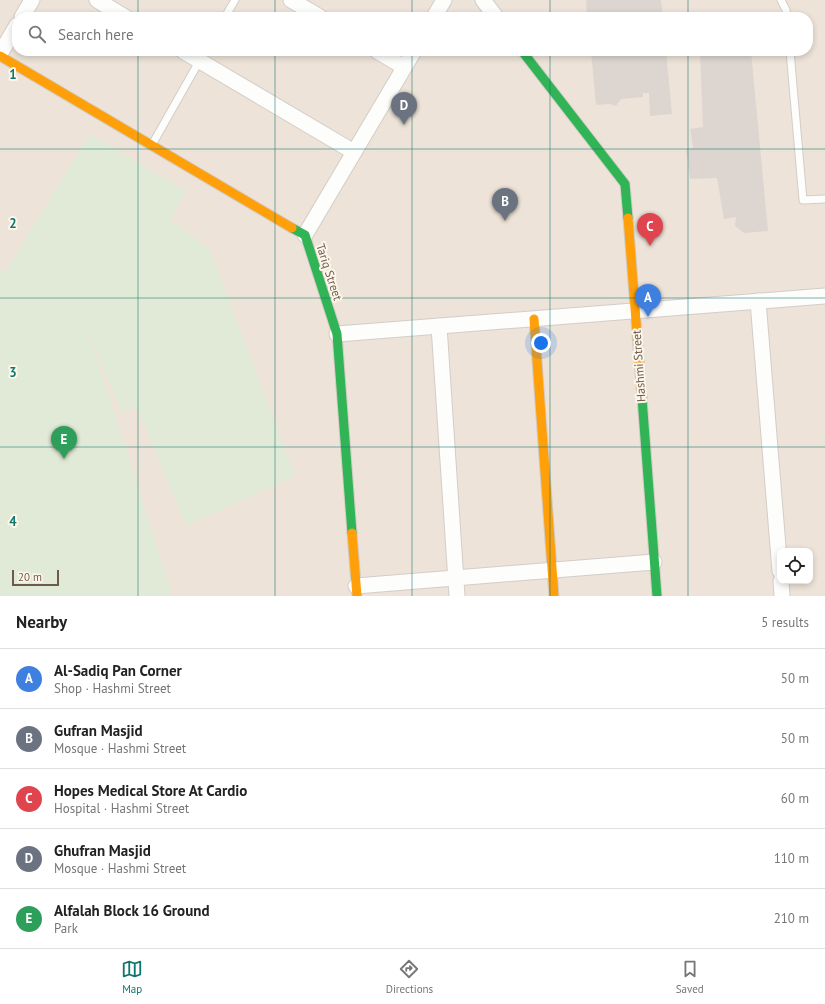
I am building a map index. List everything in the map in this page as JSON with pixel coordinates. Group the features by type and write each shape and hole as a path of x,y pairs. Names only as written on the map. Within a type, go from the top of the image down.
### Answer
{"street":[{"path":"25,12 32,0"},
{"path":"97,0 117,12"},
{"path":"291,0 311,12"},
{"path":"437,12 444,0"},
{"path":"483,0 492,12"},
{"path":"0,55 12,34"},
{"name":"Tariq Street","path":"0,55 305,235 337,334 356,591"},
{"path":"202,56 354,152"},
{"path":"385,56 404,67"},
{"path":"305,235 411,56"},
{"name":"Hashmi Street","path":"526,56 625,184 657,596"},
{"path":"337,334 825,296"},
{"path":"758,301 778,548"},
{"path":"534,319 554,596"},
{"path":"439,326 457,596"},
{"path":"356,591 456,578 654,562"},
{"path":"781,584 782,596"}],"lane":[{"path":"228,12 235,0"},
{"path":"781,0 786,12"},
{"path":"151,145 202,56"},
{"path":"790,56 803,200 825,199"}],"shaded area":[{"path":"0,0 825,0 825,596 0,596"}],"green space":[{"path":"90,134 186,191 171,220 210,250 295,476 186,526 137,407 122,413 87,328 173,596 0,596 0,270 5,272"}],"building":[{"path":"586,0 661,0 662,12 587,12"},
{"path":"591,56 666,56 672,114 650,116 649,93 643,93 643,97 621,99 616,106 610,104 596,105"},
{"path":"700,56 751,56 768,231 744,233 735,226 736,217 724,219 717,178 690,179 686,149 693,148 690,129 703,127"}],"traffic: fast":[{"path":"526,56 625,184 628,218"},
{"path":"292,228 305,235 337,334 352,533"},
{"path":"642,398 657,596"}],"traffic: slow":[{"path":"0,56 292,228"},
{"path":"628,218 642,398"},
{"path":"534,319 554,596"},
{"path":"352,533 357,596"}],"place":[{"name":"Ghufran Masjid","path":"404,125"},
{"name":"Gufran Masjid","path":"505,221"},
{"name":"Hopes Medical Store At Cardio","path":"650,246"},
{"name":"Al-Sadiq Pan Corner","path":"648,317"},
{"name":"Alfalah Block 16 Ground","path":"64,459"}]}
